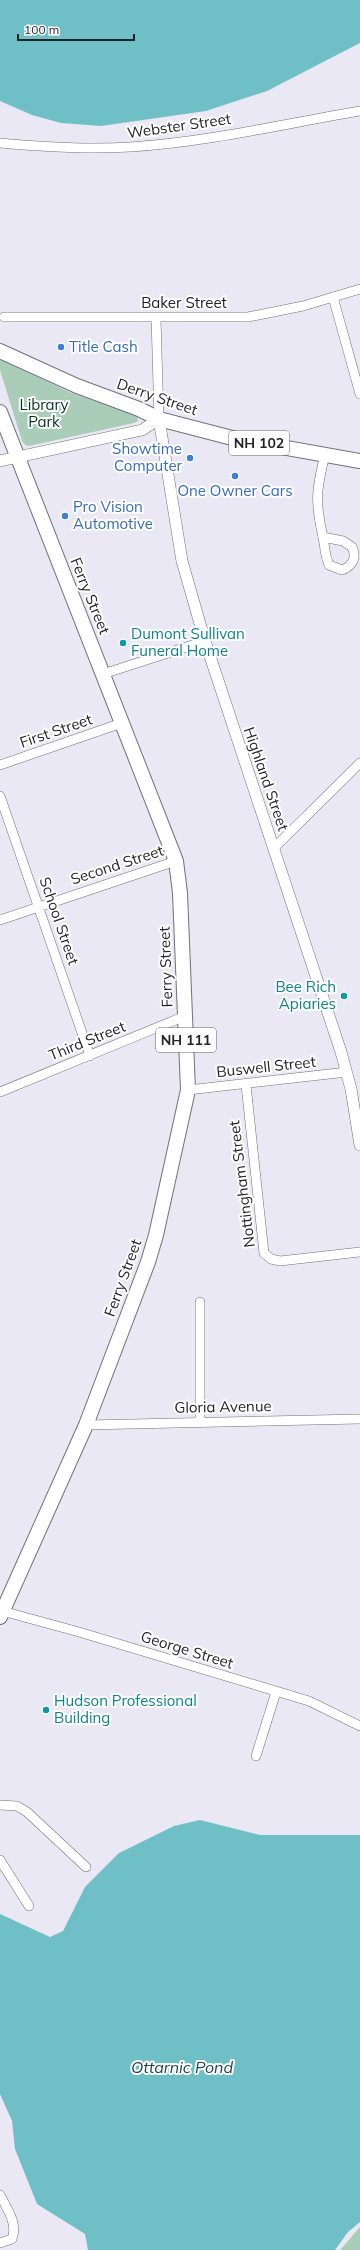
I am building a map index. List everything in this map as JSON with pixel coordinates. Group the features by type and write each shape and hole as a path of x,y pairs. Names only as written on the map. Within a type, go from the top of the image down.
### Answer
{"main road":[{"name":"Derry Street","path":"0,341 19,358"},
{"name":"Derry Street","path":"0,351 19,358 63,380 139,409 159,419 236,439 360,461"},
{"name":"Ferry Street","path":"0,412 176,861 180,893 188,1090 152,1249 86,1425 1,1614"}],"street":[{"name":"Webster Street","path":"0,143 56,147 129,147 193,139 360,111"},
{"name":"Baker Street","path":"4,317 248,317 303,306 360,289"},
{"path":"333,297 360,394"},
{"path":"0,461 142,430 159,419 156,318"},
{"name":"Highland Street","path":"159,419 182,561 205,641 347,1072 360,1145"},
{"path":"323,537 316,500 318,482 325,455"},
{"path":"103,674 205,641"},
{"name":"First Street","path":"0,765 122,723"},
{"path":"274,848 360,763"},
{"name":"School Street","path":"0,796 90,1056"},
{"name":"Second Street","path":"0,920 176,861"},
{"name":"Third Street","path":"0,1092 185,1016"},
{"name":"Buswell Street","path":"188,1090 246,1085 347,1072"},
{"name":"Nottingham Street","path":"246,1085 264,1253 271,1259 280,1261 360,1252"},
{"path":"200,1302 200,1421"},
{"name":"Gloria Avenue","path":"86,1425 200,1421 360,1419"},
{"name":"George Street","path":"1,1614 79,1632 309,1701 360,1726"},
{"path":"256,1756 276,1692"},
{"path":"0,1805 17,1806 27,1812 86,1867"},
{"path":"0,1860 29,1906"},
{"path":"0,2195 13,2221 15,2230 12,2239 0,2243"}],"green space":[{"name":"Library Park","path":"0,358 69,392 137,416 138,421 29,446 25,445 22,441 0,370"},
{"path":"360,2227 360,2250 340,2250"}],"water":[{"path":"0,0 360,0 360,43 267,91 206,111 101,126 61,123 32,115 0,101"},
{"name":"Ottarnic Pond","path":"200,1820 260,1835 360,1835 360,2222 348,2232 335,2250 88,2250 85,2234 37,2204 15,2149 12,2121 0,2094 0,1914 50,1937 63,1931 85,1887 119,1853 174,1826"}],"place":[{"name":"Title Cash","path":"61,347"},
{"name":"Showtime Computer","path":"190,458"},
{"name":"One Owner Cars","path":"235,476"},
{"name":"Pro Vision Automotive","path":"65,516"},
{"name":"Dumont Sullivan Funeral Home","path":"123,643"},
{"name":"Bee Rich Apiaries","path":"344,996"},
{"name":"Hudson Professional Building","path":"46,1710"}]}
